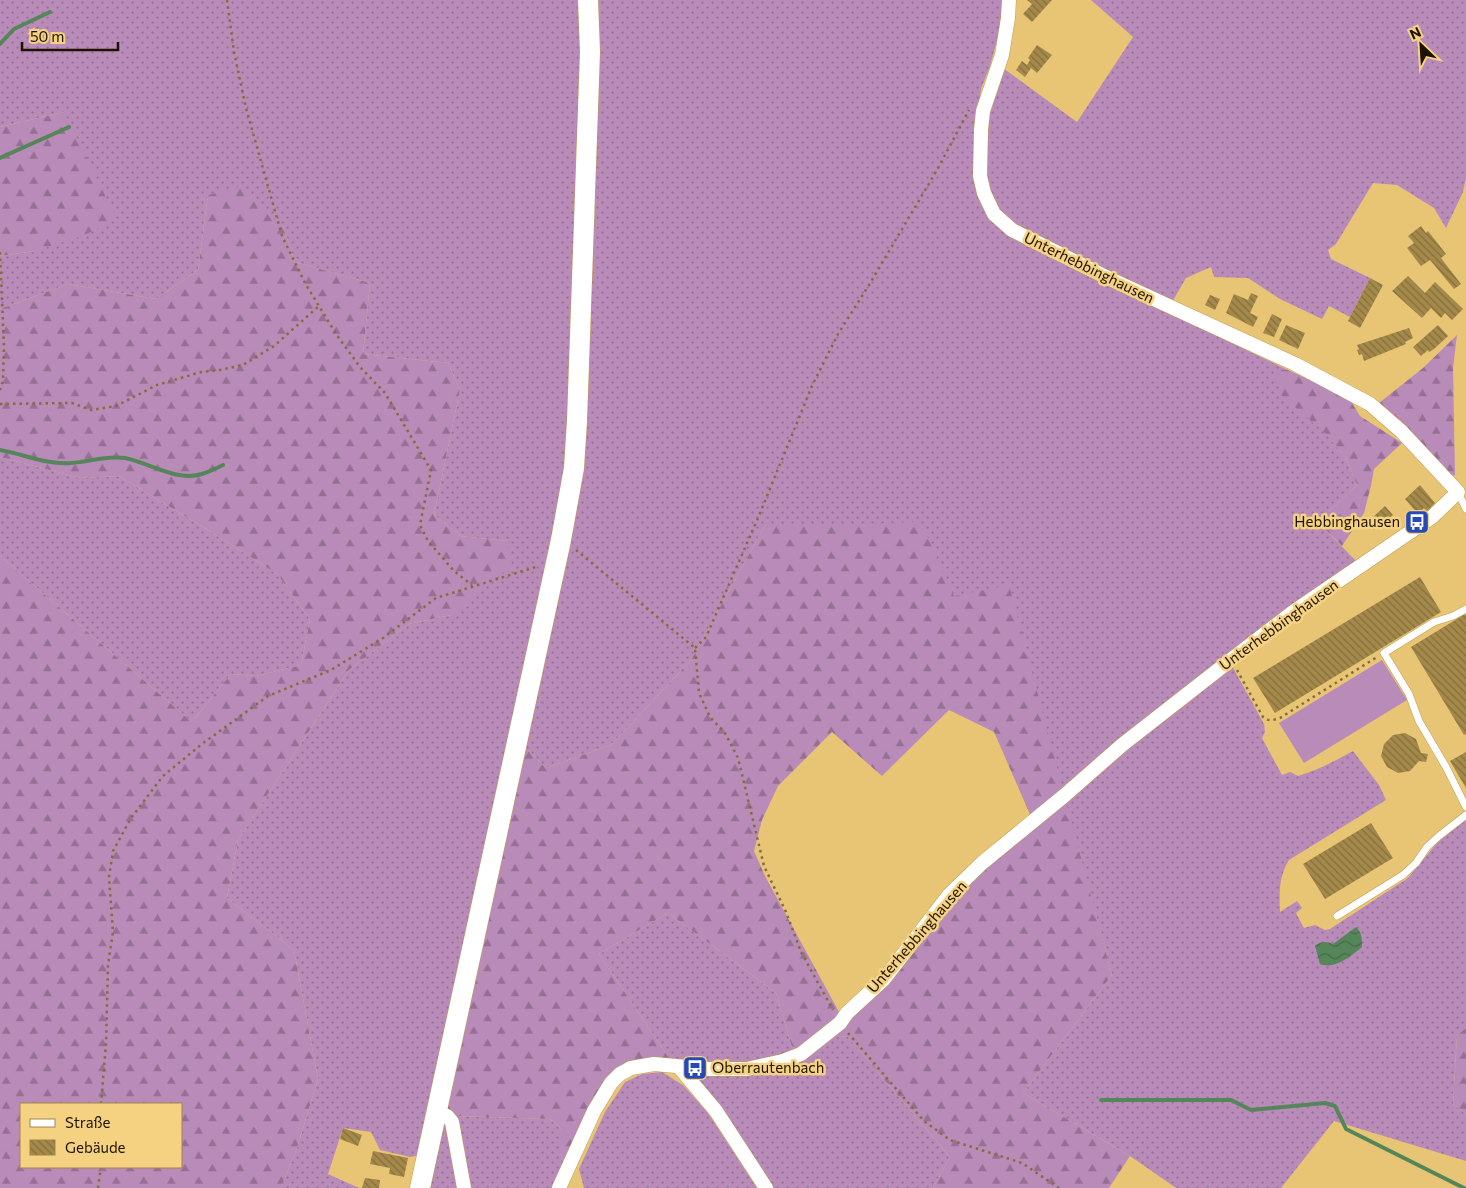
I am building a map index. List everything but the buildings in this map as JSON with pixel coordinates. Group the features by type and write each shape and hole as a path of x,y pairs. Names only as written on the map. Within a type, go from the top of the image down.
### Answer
{"main road":[{"path":"420,1188 571,490 576,444 590,52 588,0"}],"street":[{"name":"Unterhebbinghausen","path":"679,1067 722,1070 747,1069 783,1061 801,1054 840,1024 847,1013 884,979 949,896 982,863 1122,745 1232,659 1293,612 1432,517 1458,492 1401,430 1385,415 1364,401 1295,364 1164,306 1099,274 1012,230 994,214 984,193 980,176 981,130 983,111 1002,55 1009,0"},
{"path":"559,1188 594,1110 611,1083 620,1074 645,1064 679,1067 716,1111 766,1188"},
{"path":"436,1111 447,1116 453,1125 464,1188"}],"lane":[{"path":"1458,492 1466,509"},
{"path":"1466,609 1453,616 1434,622 1384,653 1409,694 1419,721 1446,766 1466,807"},
{"path":"1337,916 1403,875 1416,863 1427,847 1466,815"}],"path":[{"path":"227,0 234,52 246,108 282,236 305,283 336,334 360,367 386,393 431,470 420,525 428,541 454,571 473,586"},
{"path":"694,648 706,637 758,518 812,386 838,334 937,170 972,106"},
{"path":"0,252 4,347 4,381 0,390"},
{"path":"0,404 72,403 91,410 116,406 156,385 201,372 242,365 274,346 319,306"},
{"path":"561,540 694,648 699,693 710,717 725,734 738,758 764,866 786,912 801,952 840,1024 924,1121 950,1140 1022,1163 1059,1188"},
{"path":"101,1103 106,1044 108,965 113,932 109,877 113,851 131,818 163,776 202,744 268,696 330,670 383,638 436,598 528,569"},
{"path":"1232,659 1263,717 1266,720 1272,721 1280,718 1384,653"},
{"path":"98,1188 102,1168"}],"green space":[{"path":"0,0 1002,0 1003,18 990,66 981,89 978,114 991,220 1175,316 1288,370 1274,370 1346,458 1357,485 1318,522 1357,562 1062,794 954,596 764,527 691,660 611,745 546,768 525,747 421,1155 410,1157 380,1150 371,1132 343,1128 328,1174 359,1188 281,1188 297,1148 318,1079 294,950 227,898 238,840 349,670 409,624 451,615 507,541 461,536 434,515 460,390 448,363 363,354 370,283 295,262 283,226 208,195 198,270 156,299 68,284 0,309 0,256 35,251 64,112 0,127"},
{"path":"1091,0 1466,0 1466,178 1463,192 1446,228 1434,208 1397,185 1373,183 1336,244 1328,250 1331,259 1370,278 1350,317 1329,306 1322,319 1280,299 1248,278 1214,277 1211,267 1186,278 1171,304 1002,218 986,183 988,115 1003,68 1077,122 1133,37"},
{"path":"64,112 116,218 85,235 35,251 0,256 0,127"},
{"path":"242,186 283,226 295,262 370,283 363,354 448,363 460,390 434,515 461,536 507,541 512,565 451,615 409,624 349,670 238,840 227,898 294,950 318,1079 297,1148 281,1188 0,1188 0,556 192,722 231,674 256,676 301,665 310,619 277,574 119,476 80,478 0,457 0,309 68,284 156,299 198,270 208,195"},
{"path":"1457,335 1453,368 1455,475 1452,476 1405,425 1379,403 1423,368"},
{"path":"1274,370 1288,370 1349,398 1360,416 1402,443 1374,469 1364,513 1342,546 1318,522 1357,485 1346,458 1326,434 1281,395"},
{"path":"0,457 80,478 119,476 277,574 310,619 301,665 256,676 231,674 192,722 0,556"},
{"path":"921,522 954,596 1009,585 1112,975 1023,1093 1130,1156 1109,1188 933,1188 950,1157 848,1037 839,1036 797,1060 776,993 668,913 599,954 669,1058 646,1060 623,1067 566,1164 561,1154 561,1129 550,1119 455,1116 444,1109 524,746 546,768 611,745 691,660 764,527","holes":["949,710 994,732 1032,819 944,896 882,976 839,1012 765,876 754,851 762,820 778,786 832,732 882,776"]},
{"path":"1382,660 1407,700 1304,763 1279,723"},
{"path":"1231,664 1264,724 1265,732 1262,738 1282,775 1290,772 1298,776 1305,774 1353,751 1379,785 1386,800 1289,860 1283,872 1280,885 1280,912 1297,901 1302,908 1296,913 1304,928 1315,925 1325,930 1330,929 1408,878 1437,843 1466,820 1466,1028 1457,1035 1453,1104 1466,1114 1466,1161 1334,1121 1281,1188 1176,1188 1130,1156 1023,1093 1112,975 1065,801"},
{"path":"668,913 776,993 794,1054 760,1063 685,1062 669,1058 599,954"},
{"path":"1466,1028 1466,1114 1453,1104 1457,1035"},
{"path":"839,1036 848,1037 950,1157 933,1188 769,1188 693,1073 722,1073 829,1041"},
{"path":"662,1072 683,1085 708,1113 757,1188 584,1188 579,1169 605,1112 625,1082 642,1074"},
{"path":"455,1116 550,1119 561,1129 561,1154 566,1164 556,1188 468,1188"},
{"path":"443,1123 446,1124 460,1188 425,1188"}],"water":[{"path":"1356,927 1361,934 1362,947 1337,964 1320,964 1315,946 1324,942 1333,944"}],"waterway":[{"path":"0,44 14,29 50,12"},
{"path":"0,158 69,127"},
{"path":"0,450 44,461 62,463 111,457 125,458 183,476 202,474 223,465"},
{"path":"1101,1100 1231,1100 1251,1110 1325,1103 1335,1106 1346,1129 1464,1188"}],"place":[{"name":"Hebbinghausen","path":"1417,522"},
{"name":"Oberrautenbach","path":"695,1068"}]}
